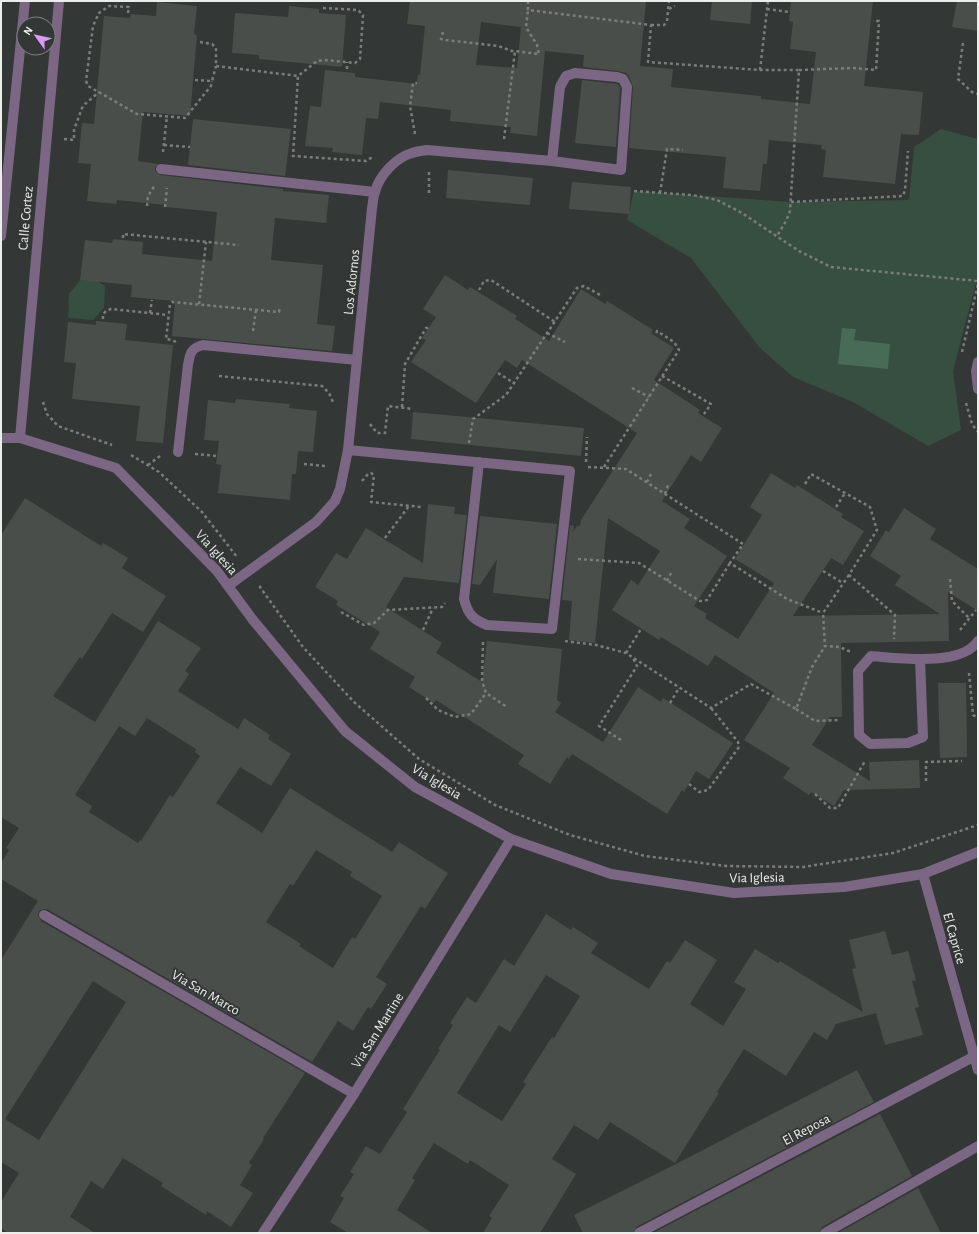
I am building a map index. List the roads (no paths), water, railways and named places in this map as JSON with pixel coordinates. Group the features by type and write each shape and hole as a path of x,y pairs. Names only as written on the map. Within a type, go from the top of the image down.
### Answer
{"street":[{"name":"Calle Cortez","path":"1,236 25,1"},
{"name":"Calle Cortez","path":"20,438 59,1"},
{"name":"Los Adornos","path":"228,586 316,522 335,502 340,489 348,450 375,192 381,178 390,167 401,158 412,153 427,150 552,161 621,170 627,87 623,79 617,77 574,73 566,76 560,87 552,161"},
{"path":"161,169 375,192"},
{"path":"178,452 188,365 192,351 196,347 204,345 357,360"},
{"path":"978,362 976,371 978,389"},
{"name":"Via Iglesia","path":"1,438 20,438 116,468 217,571 253,620 345,731 415,787 511,840 611,874 734,893 844,887 923,874 978,852"},
{"path":"348,450 479,462 570,471 552,629 487,625 478,622 467,610 464,598 479,462"},
{"path":"920,659 923,737 908,743 870,744 859,735 858,671 869,658 949,658 974,648 978,641"},
{"name":"Via San Martine","path":"263,1233 354,1094 511,840"},
{"name":"El Caprice","path":"923,874 974,1056"},
{"name":"Via San Marco","path":"44,915 354,1094"},
{"path":"974,1056 978,1070"},
{"name":"El Reposa","path":"639,1233 974,1056"},
{"path":"825,1233 978,1146"}]}
